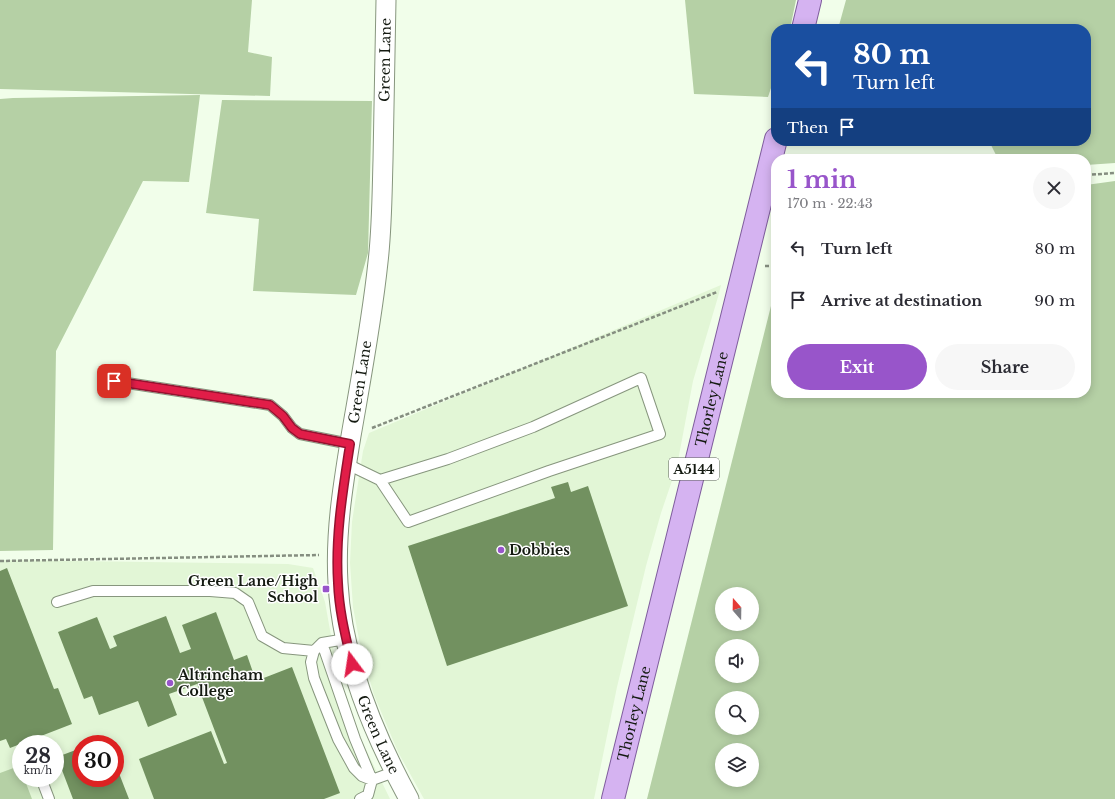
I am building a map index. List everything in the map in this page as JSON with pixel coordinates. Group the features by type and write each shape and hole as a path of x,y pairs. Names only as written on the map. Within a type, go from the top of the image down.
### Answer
{"main road":[{"path":"804,24 810,0"},
{"name":"Thorley Lane","path":"613,799 771,159"}],"street":[{"name":"Green Lane","path":"386,0 380,245 374,294 342,494 337,555 340,608 352,664 377,736 409,799"}],"lane":[{"path":"347,464 380,480 408,522 549,471 660,434 641,378 533,427 448,459 380,480"},
{"path":"114,381 270,405 283,416 292,428 300,434 351,440"},
{"path":"57,602 93,591 210,591 235,593 248,602 262,636 283,648 314,651"},
{"path":"346,639 322,643 314,651 311,662 314,678 338,739 354,768 362,776 372,780 394,772"},
{"path":"322,643 352,732 372,780 368,795 360,799"},
{"path":"45,787 50,799"}],"path":[{"path":"1091,175 1115,173"},
{"path":"351,440 740,283"},
{"path":"0,561 337,555"}],"shaded area":[{"path":"0,0 252,0 248,52 272,57 270,96 0,89"},
{"path":"685,0 796,0 791,24 771,24 771,88 768,97 694,94"},
{"path":"846,0 1115,0 1115,163 1091,165 1091,154 996,154 992,146 1091,146 1091,24 839,24"},
{"path":"200,95 189,182 143,181 56,351 53,550 0,551 0,99"},
{"path":"222,100 372,101 368,253 356,295 253,291 259,219 206,213"},
{"path":"1115,181 1115,799 647,799 771,306 771,398 1091,398 1091,184"},
{"name":"Dobbies","path":"721,285 693,381 677,466 661,513 646,566 617,687 594,799 424,799 398,752 374,695 361,650 353,607 350,563 352,522 363,451 369,433"},
{"name":"Altrincham College","path":"0,560 288,564 313,568 325,602 338,675 357,731 390,799 0,799"},
{"path":"12,769 12,787 27,787 32,799 0,799 0,773"}],"building":[{"path":"568,482 571,492 588,486 628,606 447,666 408,546 555,498 551,487"},
{"path":"7,568 54,689 58,688 72,724 44,735 12,735 12,747 10,748 6,739 0,741 0,571"},
{"path":"216,612 234,660 247,655 256,681 292,667 340,793 324,799 154,799 139,759 211,731 224,764 227,763 197,684 169,694 177,715 148,727 138,701 99,715 92,696 84,699 58,632 97,617 110,649 117,646 113,636 166,616 180,653 191,649 182,625"},
{"path":"72,751 72,787 124,786 129,799 73,799 64,775 64,754"}],"place":[{"name":"Dobbies","path":"501,550"},
{"name":"Green Lane/High School","path":"326,589"},
{"name":"Altrincham College","path":"170,683"}],"route":[{"path":"114,381 270,405 283,416 292,428 300,434 350,444 342,494 337,555 340,608 352,664"}]}
